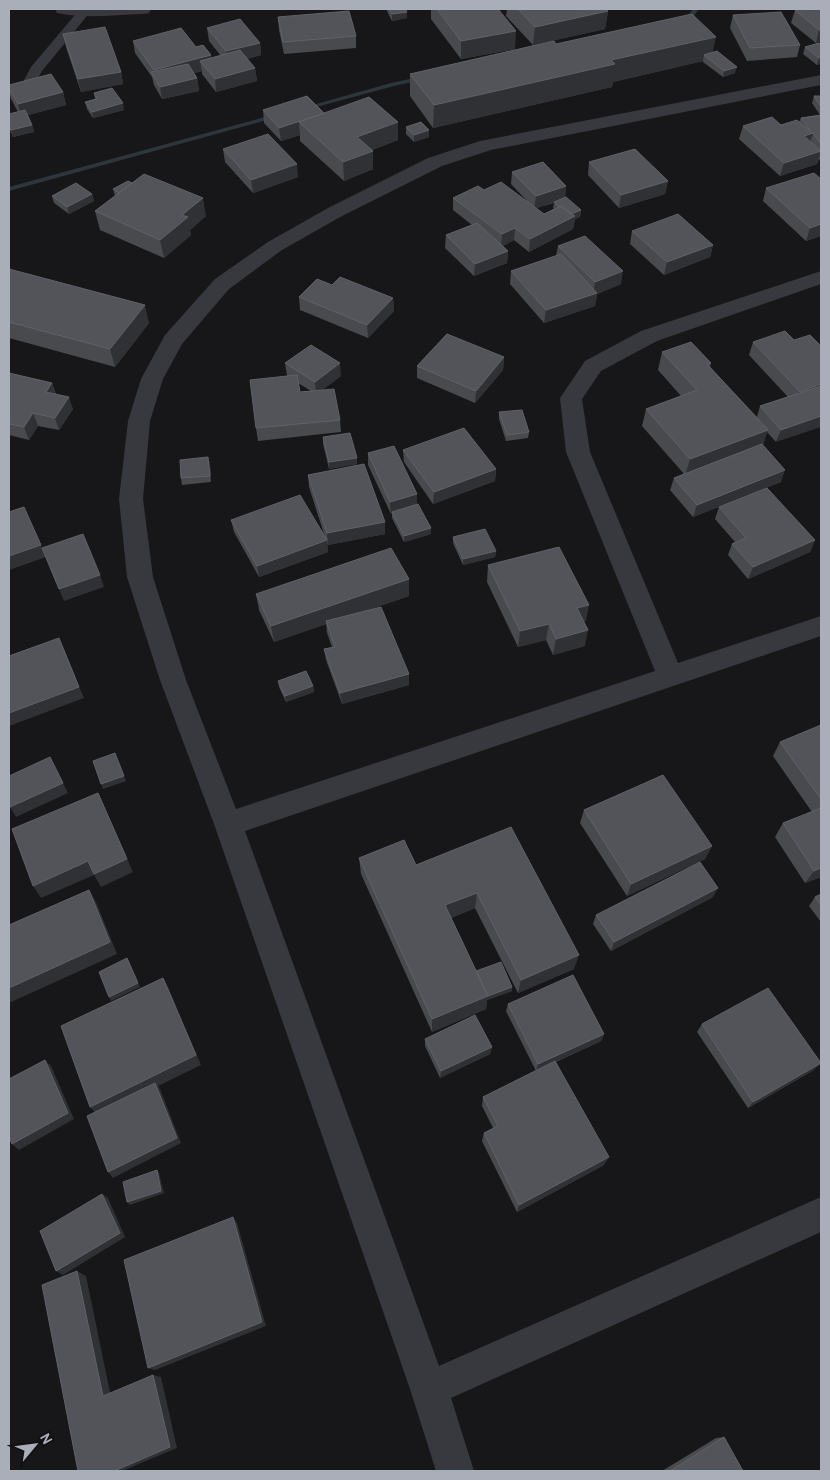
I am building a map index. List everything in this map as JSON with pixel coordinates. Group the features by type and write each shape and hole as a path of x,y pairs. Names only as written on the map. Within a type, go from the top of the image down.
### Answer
{"street":[{"path":"63,9 85,11 143,9"},
{"path":"455,1471 428,1389 228,824 173,680 140,577 131,499 139,422 152,379 161,360 183,327 222,284 275,246 335,212 444,159 487,145 821,80"},
{"path":"670,676 578,452 571,398 593,366 649,336 821,277"},
{"path":"228,824 821,626"},
{"path":"428,1389 821,1214"}],"lane":[{"path":"29,82 36,70 85,11"}],"building":[{"path":"389,9 405,9 407,12 392,14"},
{"path":"437,9 498,9 516,31 461,41"},
{"path":"518,9 605,9 608,11 535,27"},
{"path":"821,9 821,29 819,30 795,10"},
{"path":"349,11 356,36 283,42 278,17"},
{"path":"781,12 800,45 750,48 733,15"},
{"path":"692,14 716,37 611,60 615,64 434,105 410,74 554,41 556,44"},
{"path":"240,19 260,43 226,51 207,28"},
{"path":"105,27 121,72 78,79 63,34"},
{"path":"181,28 196,47 203,45 211,55 154,70 133,41"},
{"path":"819,43 821,45 821,57 819,58 805,47"},
{"path":"240,50 255,68 215,79 200,61"},
{"path":"717,51 737,67 724,71 704,55"},
{"path":"188,64 197,78 160,87 151,72"},
{"path":"51,74 63,92 18,104 9,89 9,85"},
{"path":"112,88 123,103 92,112 85,102 97,99 94,93"},
{"path":"307,96 324,113 279,128 263,110"},
{"path":"814,96 821,96 821,107"},
{"path":"369,97 398,122 357,137 373,151 343,162 299,122"},
{"path":"25,110 32,125 11,130 9,114"},
{"path":"821,115 821,144 813,133 804,136 821,151 784,163 743,126 772,117 781,125 797,120 811,132 801,118"},
{"path":"421,122 429,130 414,135 406,127"},
{"path":"268,134 297,164 251,180 223,149"},
{"path":"635,149 668,181 621,195 589,162"},
{"path":"543,162 566,186 536,196 512,172"},
{"path":"814,173 821,179 821,224 810,228 766,188"},
{"path":"144,174 203,198 182,215 188,217 160,240 95,211"},
{"path":"128,181 132,183 119,193 113,189"},
{"path":"501,182 544,214 561,206 575,216 530,239 515,228 502,234 453,198 478,186 484,190"},
{"path":"76,183 92,194 67,207 52,196"},
{"path":"566,197 581,210 571,214 554,202"},
{"path":"678,214 713,245 667,262 632,231"},
{"path":"477,223 508,251 475,264 446,235"},
{"path":"585,236 623,271 595,282 558,246"},
{"path":"561,254 597,293 546,310 511,271"},
{"path":"9,269 145,305 110,349 9,322"},
{"path":"340,277 393,298 367,325 299,297 317,279 332,285"},
{"path":"785,331 794,340 810,335 821,346 821,384 800,392 753,342"},
{"path":"447,334 504,357 476,391 417,366"},
{"path":"691,342 711,363 707,364 768,430 690,459 646,409 697,390 662,352"},
{"path":"311,345 340,363 315,382 285,363"},
{"path":"9,373 52,383 46,392 69,397 55,418 33,413 24,427 9,424"},
{"path":"297,375 300,392 334,389 340,420 256,428 250,380"},
{"path":"821,386 821,416 781,430 760,406"},
{"path":"522,410 529,432 507,435 499,412"},
{"path":"464,428 496,469 434,492 403,450"},
{"path":"350,433 357,458 329,462 323,437"},
{"path":"762,444 785,470 697,505 674,478"},
{"path":"394,446 417,494 390,502 368,453"},
{"path":"208,457 210,476 181,478 180,460"},
{"path":"364,464 385,522 327,533 308,475"},
{"path":"767,488 815,540 753,567 732,544 746,538 719,507"},
{"path":"300,495 327,540 257,566 231,520"},
{"path":"418,504 431,528 404,536 392,512"},
{"path":"24,507 41,545 9,556 9,512"},
{"path":"485,529 496,551 463,559 453,537"},
{"path":"83,534 100,575 59,589 42,548"},
{"path":"559,547 589,605 577,608 588,630 556,639 549,624 520,631 488,565"},
{"path":"391,548 409,579 271,626 256,594"},
{"path":"381,607 409,674 340,693 324,649 335,647 326,621"},
{"path":"59,638 79,687 9,713 9,656"},
{"path":"306,671 313,686 285,696 278,681"},
{"path":"821,725 821,799 780,742"},
{"path":"115,753 124,776 101,784 93,761"},
{"path":"50,757 63,783 10,807 9,776"},
{"path":"663,775 712,846 631,884 584,810"},
{"path":"98,793 127,859 94,874 88,861 33,886 12,829"},
{"path":"821,808 821,868 814,871 783,823"},
{"path":"511,827 579,955 521,980 477,893 445,905 488,996 432,1019 359,858 404,840 416,865"},
{"path":"700,862 718,888 614,942 596,915"},
{"path":"89,890 110,942 9,988 9,925"},
{"path":"821,894 821,905 815,897"},
{"path":"127,958 138,983 109,997 99,972"},
{"path":"501,962 512,987 488,996 476,971"},
{"path":"573,975 604,1034 538,1064 508,1004"},
{"path":"163,978 196,1055 90,1107 61,1026"},
{"path":"768,988 821,1063 753,1102 702,1024"},
{"path":"475,1015 492,1047 441,1071 425,1039"},
{"path":"45,1060 68,1113 12,1144 9,1137 9,1079"},
{"path":"555,1061 609,1157 519,1205 484,1133 498,1126 483,1097"},
{"path":"155,1083 177,1138 108,1172 87,1116"},
{"path":"157,1170 161,1191 127,1202 123,1182"},
{"path":"102,1194 120,1233 56,1271 40,1231"},
{"path":"233,1217 262,1322 148,1368 124,1260"},
{"path":"77,1271 103,1396 153,1375 170,1447 114,1471 78,1471 42,1285"},
{"path":"724,1437 743,1471 670,1471"}],"waterway":[{"path":"685,24 696,9"},
{"path":"305,108 393,84 424,78"},
{"path":"9,189 276,116"}]}
